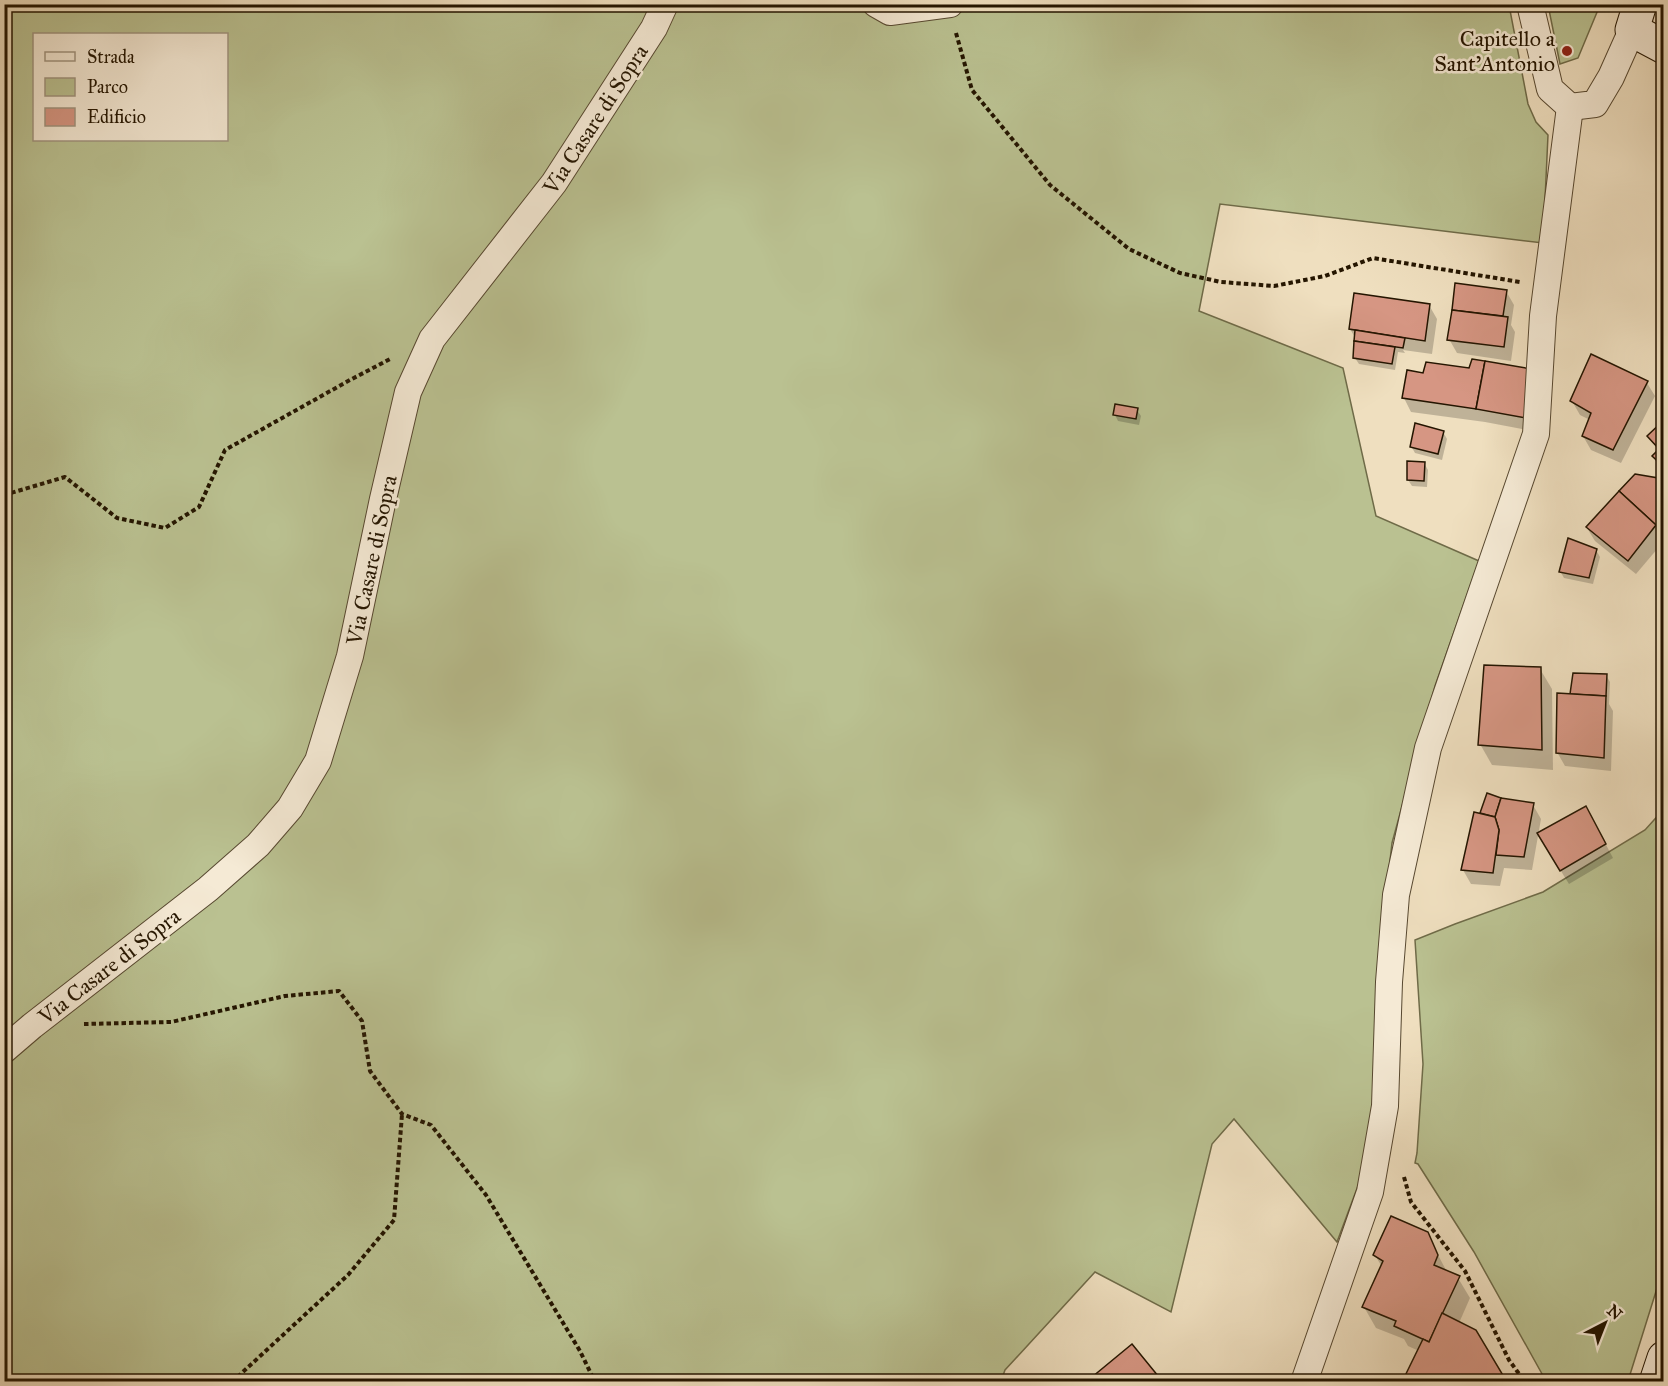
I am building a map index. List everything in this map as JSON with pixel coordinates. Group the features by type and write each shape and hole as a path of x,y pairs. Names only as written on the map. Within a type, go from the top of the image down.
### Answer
{"street":[{"name":"Via Casare di Sopra","path":"4,1050 208,889 258,845 290,808 318,761 350,656 408,392 432,339 554,183 654,28 664,4"},
{"path":"876,4 890,12 949,5"},
{"path":"1530,4 1550,89 1570,107 1595,104 1611,76 1636,17 1664,47"},
{"path":"1304,1382 1370,1192 1385,1106 1389,982 1396,895 1428,748 1536,434 1543,316 1570,107"},
{"path":"1656,1382 1664,1358"}],"path":[{"path":"949,5 972,90 1050,185 1129,249 1180,273 1221,282 1274,286 1325,276 1373,258 1547,286"},
{"path":"4,495 65,477 117,518 165,528 199,507 225,450 350,380 432,339"},
{"path":"32,1026 171,1022 285,996 339,992 363,1021 370,1071 402,1114 431,1125 486,1195 595,1382"},
{"path":"232,1382 348,1275 394,1220 402,1114"},
{"path":"1402,1170 1411,1202 1465,1271 1509,1360 1525,1382"}],"green space":[{"path":"5,5 1509,5 1528,104 1536,122 1548,135 1543,243 1220,204 1199,311 1343,368 1376,516 1479,561 1435,686 1392,843 1380,950 1379,1039 1369,1145 1362,1175 1337,1242 1234,1119 1212,1144 1171,1312 1095,1272 1005,1370 1001,1381 5,1382"},
{"path":"1548,5 1600,5 1578,58 1560,64"},
{"path":"1663,810 1663,1269 1628,1381 1546,1381 1474,1252 1418,1164 1415,1163 1423,1064 1415,940 1543,892 1645,830"}],"building":[{"path":"1455,283 1507,290 1503,316 1452,310"},
{"path":"1354,293 1430,304 1425,341 1349,329"},
{"path":"1452,310 1508,317 1504,347 1447,340"},
{"path":"1355,330 1405,338 1403,348 1354,341"},
{"path":"1354,341 1395,347 1392,364 1353,358"},
{"path":"1591,354 1648,381 1613,450 1582,436 1591,413 1570,401"},
{"path":"1472,359 1485,361 1476,409 1402,398 1407,370 1423,373 1426,362 1469,368"},
{"path":"1485,361 1543,371 1531,419 1476,409"},
{"path":"1664,386 1664,400 1659,398"},
{"path":"1115,404 1138,408 1136,419 1113,415"},
{"path":"1664,420 1664,467 1652,456 1659,449 1647,436"},
{"path":"1415,423 1444,431 1438,454 1410,447"},
{"path":"1407,461 1425,462 1424,481 1407,480"},
{"path":"1635,474 1664,479 1664,517 1656,525 1619,491"},
{"path":"1619,491 1656,525 1628,561 1586,527"},
{"path":"1568,538 1597,549 1589,578 1559,572"},
{"path":"1484,665 1541,667 1542,750 1478,745"},
{"path":"1573,673 1607,674 1606,696 1570,694"},
{"path":"1557,693 1606,696 1604,758 1556,753"},
{"path":"1487,793 1501,798 1495,817 1480,813"},
{"path":"1501,798 1534,803 1524,857 1496,855 1499,830 1495,817"},
{"path":"1586,806 1606,844 1560,871 1537,833"},
{"path":"1474,812 1495,817 1499,830 1493,873 1461,870"},
{"path":"1391,1216 1428,1232 1438,1255 1434,1265 1460,1276 1429,1342 1394,1326 1396,1321 1362,1307 1383,1261 1373,1255"},
{"path":"1442,1313 1476,1330 1507,1382 1402,1382 1423,1339 1429,1342"},
{"path":"1132,1344 1163,1382 1086,1382"}],"place":[{"name":"Capitello a Sant'Antonio","path":"1567,51"}]}
